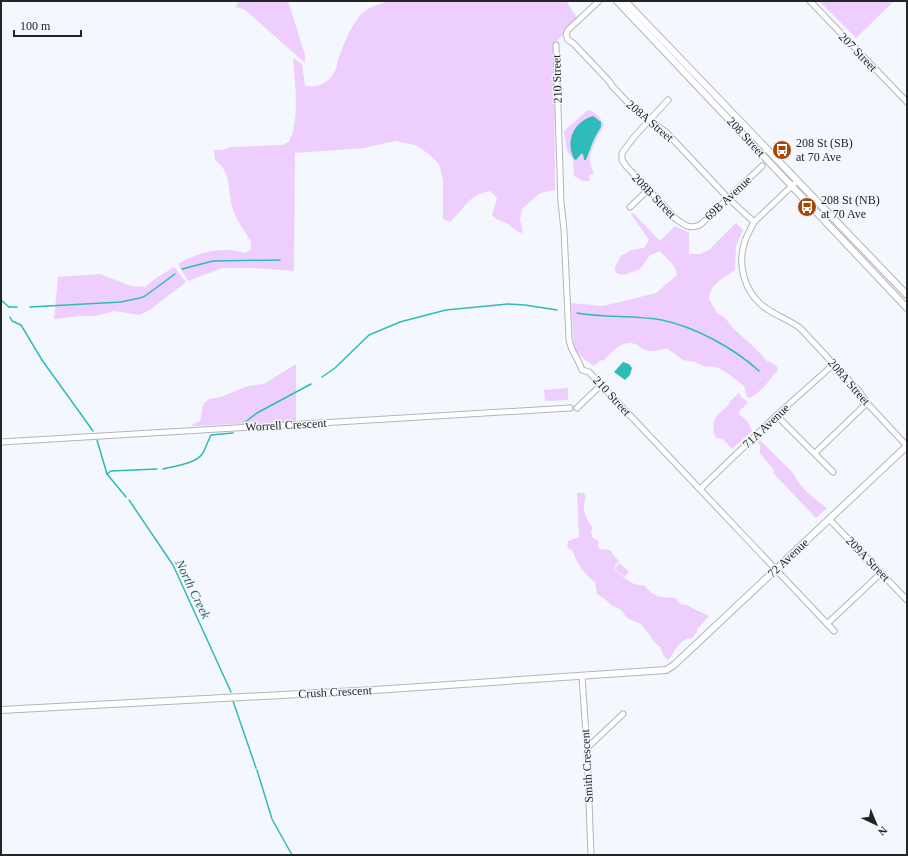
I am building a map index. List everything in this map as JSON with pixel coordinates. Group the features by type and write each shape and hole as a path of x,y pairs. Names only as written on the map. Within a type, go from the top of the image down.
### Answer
{"main road":[{"name":"208 Street","path":"617,1 907,308"},
{"name":"208 Street","path":"625,1 907,295"},
{"name":"72 Avenue","path":"669,669 907,446"},
{"name":"Crush Crescent","path":"1,710 367,690 662,671 669,669"}],"street":[{"name":"208A Street","path":"598,1 568,30 566,36 568,40 609,81 631,106 666,132 728,198 754,222 745,241 742,259 742,270 747,285 753,296 763,306 791,321 834,364 907,446"},
{"name":"207 Street","path":"810,1 907,102"},
{"name":"210 Street","path":"556,45 561,202 564,230 570,345 572,352 579,362 582,370 589,372 601,384 834,630"},
{"path":"650,120 668,100"},
{"name":"208B Street","path":"650,120 631,140 621,158 648,190 676,219 686,226 693,227"},
{"name":"69B Avenue","path":"693,227 710,217 762,166"},
{"path":"754,222 797,181"},
{"path":"630,207 648,190"},
{"name":"71A Avenue","path":"700,489 776,416 834,364"},
{"path":"577,408 601,384"},
{"path":"815,453 868,403"},
{"name":"Worrell Crescent","path":"1,442 570,408"},
{"path":"776,416 815,453 832,472"},
{"name":"209A Street","path":"829,519 907,600"},
{"path":"827,624 882,573"},
{"name":"Smith Crescent","path":"582,676 587,748 591,855"},
{"path":"587,748 623,714"}],"shaded area":[{"path":"240,1 288,1 305,55 305,63 244,9 235,7"},
{"path":"387,1 566,1 578,19 554,44 555,190 540,193 522,209 520,219 523,233 492,215 497,198 490,191 482,193 471,199 450,222 443,219 443,180 439,164 429,154 415,145 395,141 364,148 295,153 294,271 255,268 222,268 188,281 178,264 183,261 212,251 229,250 246,253 251,249 251,242 233,211 227,175 215,160 214,150 222,150 230,147 282,145 289,142 295,123 296,112 296,90 293,58 302,64 305,86 323,84 333,75 338,59 355,22 365,11"},
{"path":"819,1 894,1 856,38"},
{"path":"588,110 600,118 604,125 591,152 590,162 594,175 591,174 588,177 590,179 589,181 583,181 574,176 573,159 567,151 564,132","holes":["601,127 594,139 586,160 583,154 574,159 570,148"]},
{"path":"633,213 660,241 675,226 689,233 689,254 700,254 709,250 736,223 743,230 736,246 735,270 713,287 709,299 717,313 724,317 734,329 767,361 774,364 778,368 777,372 754,396 750,398 747,397 744,386 726,372 716,367 703,366 695,362 683,360 668,349 649,351 635,344 626,343 621,345 603,361 601,360 594,366 582,358 574,347 571,303 603,306 656,293 677,275 673,265 660,251 650,255 640,269 624,275 618,274 615,271 615,267 621,256 631,250 644,248 649,240 631,214"},
{"path":"174,267 186,282 151,309 140,315 114,311 96,316 54,319 58,277 100,274 131,286 145,287"},
{"path":"296,364 296,421 192,426 193,424 199,422 204,403 209,399 221,397 248,386 264,384"},
{"path":"568,388 568,400 545,401 544,390"},
{"path":"739,393 741,397 748,402 739,414 748,422 752,431 732,449 723,439 716,438 713,427 716,418 721,411 730,404 729,402"},
{"path":"760,440 794,474 803,489 827,508 816,518 773,473 774,470 760,453 760,446 758,442"},
{"path":"577,493 584,493 585,495 584,511 593,528 591,531 592,537 599,542 599,549 610,550 619,561 615,565 614,570 632,583 644,585 654,595 675,598 682,605 684,604 709,616 697,629 697,632 691,639 685,639 668,660 664,656 660,647 653,641 641,624 627,618 621,610 611,605 597,594 595,582 587,576 576,560 572,550 569,549 567,545 568,541 579,537"},
{"path":"619,563 629,571 625,577 614,569"}],"water":[{"path":"593,116 601,122 601,127 594,139 586,160 584,160 583,154 581,154 576,160 571,152 570,145 573,133 576,127 586,119"},
{"path":"623,362 629,364 632,368 630,375 625,380 614,372"}],"waterway":[{"path":"182,269 213,261 280,260"},
{"path":"30,307 121,302 140,298 175,274"},
{"name":"North Creek","path":"1,300 9,307"},
{"path":"322,377 335,368 369,335 400,322 446,310 508,304 557,310"},
{"path":"9,307 17,307"},
{"path":"577,313 598,316 651,318 675,323 701,333 714,340 738,354 759,371"},
{"name":"North Creek","path":"10,317 12,321 21,325 42,360 93,431"},
{"path":"244,423 257,413 311,384"},
{"path":"163,469 185,464 200,457 211,435 233,433"},
{"name":"North Creek","path":"97,440 107,474 126,497"},
{"path":"107,474 111,471 157,469"},
{"name":"North Creek","path":"129,500 173,565 231,692"},
{"name":"North Creek","path":"233,701 256,768"},
{"name":"North Creek","path":"257,770 272,819 292,855"}],"place":[{"name":"208 St (SB) at 70 Ave","path":"782,150"},
{"name":"208 St (NB) at 70 Ave","path":"807,207"}]}
